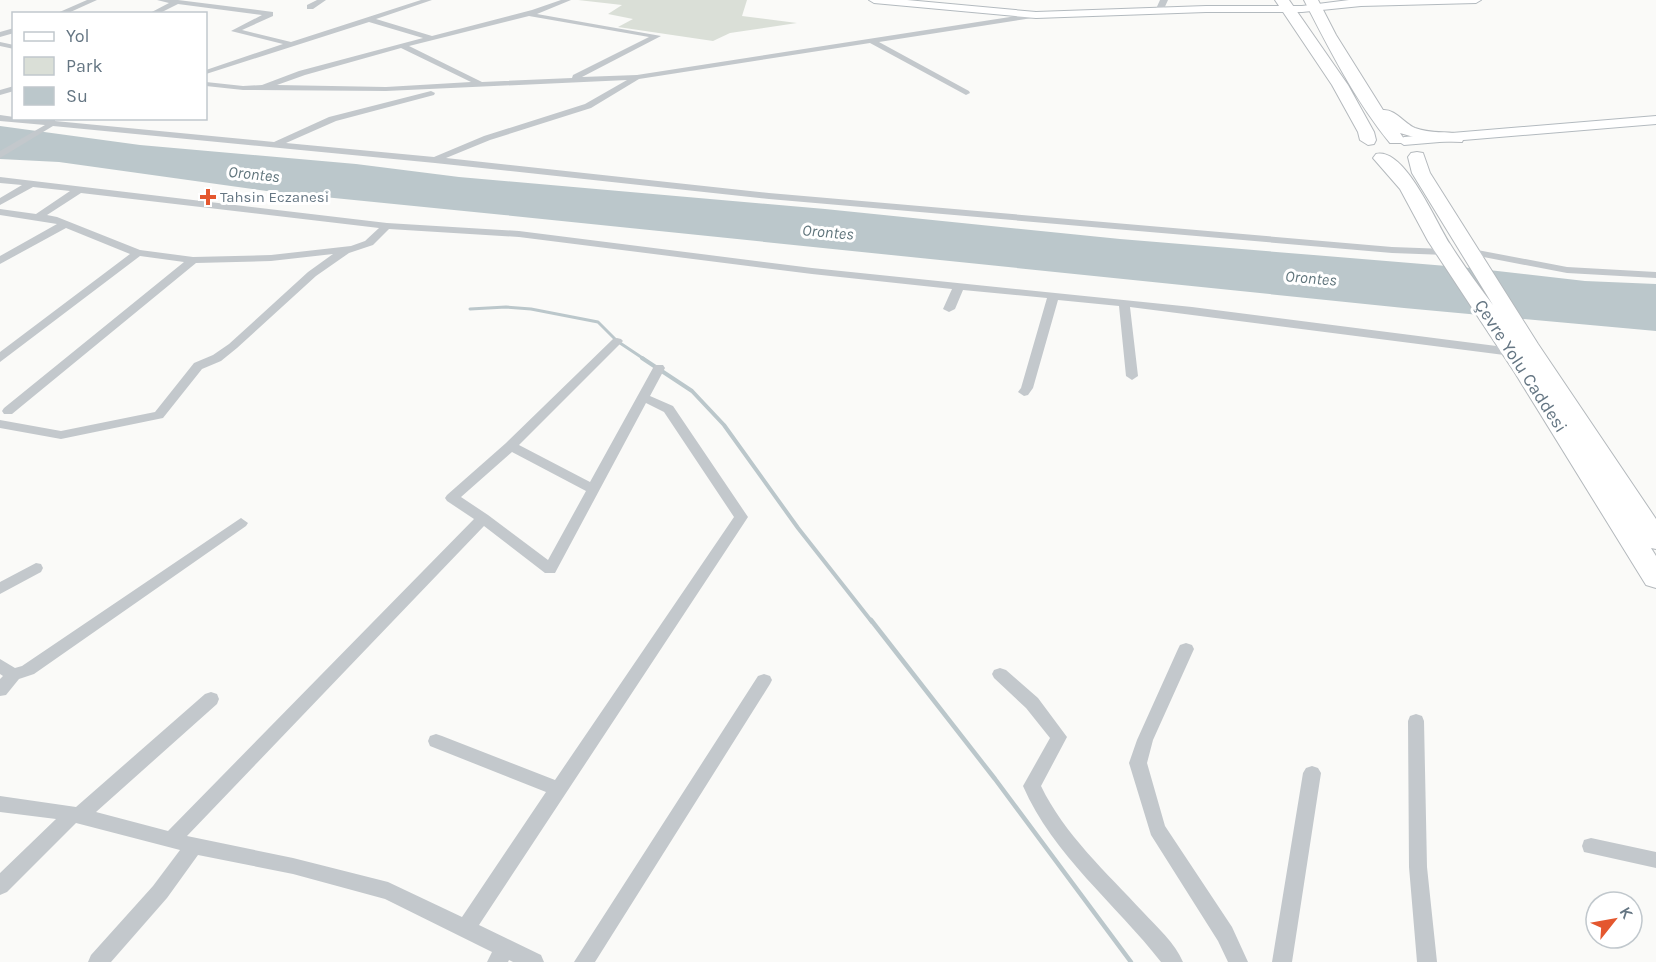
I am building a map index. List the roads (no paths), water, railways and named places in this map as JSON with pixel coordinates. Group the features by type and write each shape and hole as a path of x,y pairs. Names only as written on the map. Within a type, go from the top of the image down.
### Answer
{"highway":[{"name":"Çevre Yolu Caddesi","path":"1313,3 1329,35 1372,105 1400,140 1416,147 1421,172 1475,256 1516,346 1656,578"},
{"name":"Çevre Yolu Caddesi","path":"1286,4 1340,85 1366,132 1368,140 1364,142 1365,149 1382,158 1399,174 1448,255 1656,540"},
{"path":"1372,105 1403,130 1423,136 1456,138"},
{"path":"1368,140 1380,138 1400,140"},
{"path":"1382,158 1407,161 1418,156"}],"street":[{"path":"63,12 93,0"},
{"path":"161,0 270,14 235,31 293,44"},
{"path":"217,7 231,0"},
{"path":"310,7 322,0"},
{"path":"207,72 428,0"},
{"path":"263,87 303,73 528,14 567,0"},
{"path":"874,0 1036,15"},
{"path":"1159,11 1164,0"},
{"path":"1206,9 1274,0"},
{"path":"207,84 243,88 386,89 637,77 1036,15 1313,3 1475,0"},
{"path":"155,12 174,3"},
{"path":"528,14 657,36 568,81"},
{"path":"371,20 433,38"},
{"path":"872,41 966,93"},
{"path":"402,46 481,84"},
{"path":"435,160 487,138 588,106 637,77"},
{"path":"277,144 298,131 339,117 440,91 445,87"},
{"path":"25,120 435,160 769,196 1448,255"},
{"path":"1400,140 1456,138 1656,120"},
{"path":"0,155 50,122"},
{"path":"1418,156 1501,144 1656,129"},
{"path":"0,180 387,226 519,234 812,271 1516,346"},
{"path":"0,202 33,183"},
{"path":"39,216 80,189"},
{"path":"0,212 39,216 138,253 193,260 271,258 346,250 369,243 387,226"},
{"path":"0,261 65,224"},
{"path":"0,424 61,435 159,415 198,366 217,358 233,346 312,274 346,250"},
{"path":"0,358 138,253"},
{"path":"1475,256 1567,270 1656,275"},
{"path":"8,411 193,260"},
{"path":"949,309 959,286"},
{"path":"1024,392 1053,296"},
{"path":"1124,303 1132,376"},
{"path":"617,341 511,446 452,498 483,518 550,569 659,368"},
{"path":"465,929 741,517 669,409 643,397"},
{"path":"511,446 593,489"},
{"path":"171,840 483,518"},
{"path":"0,690 6,670 28,670 241,523"},
{"path":"0,589 36,568"},
{"path":"1186,650 1145,740 1138,763 1157,829 1225,934 1238,962"},
{"path":"1000,674 1032,704 1059,737 1032,786 1038,801 1106,888 1150,931 1173,962"},
{"path":"584,962 764,680"},
{"path":"0,886 76,815 211,699"},
{"path":"1416,721 1418,867 1427,962"},
{"path":"436,741 560,790"},
{"path":"1282,962 1312,773"},
{"path":"0,804 76,815 194,846 293,866 388,891 465,929 501,955 534,962"},
{"path":"98,962 160,892 194,846"},
{"path":"1591,846 1656,860"}],"water":[{"name":"Orontes","path":"0,126 140,145 356,164 459,177 825,209 1120,239 1471,268 1585,281 1656,284 1656,331 1404,308 274,192 59,162 0,159"}],"waterway":[{"path":"470,309 506,307 531,309 598,322 617,341 644,359"},
{"path":"642,358 692,391 724,425 798,528 872,622"},
{"path":"871,620 995,779 1131,962"}],"place":[{"name":"Tahsin Eczanesi","path":"208,197"}]}
